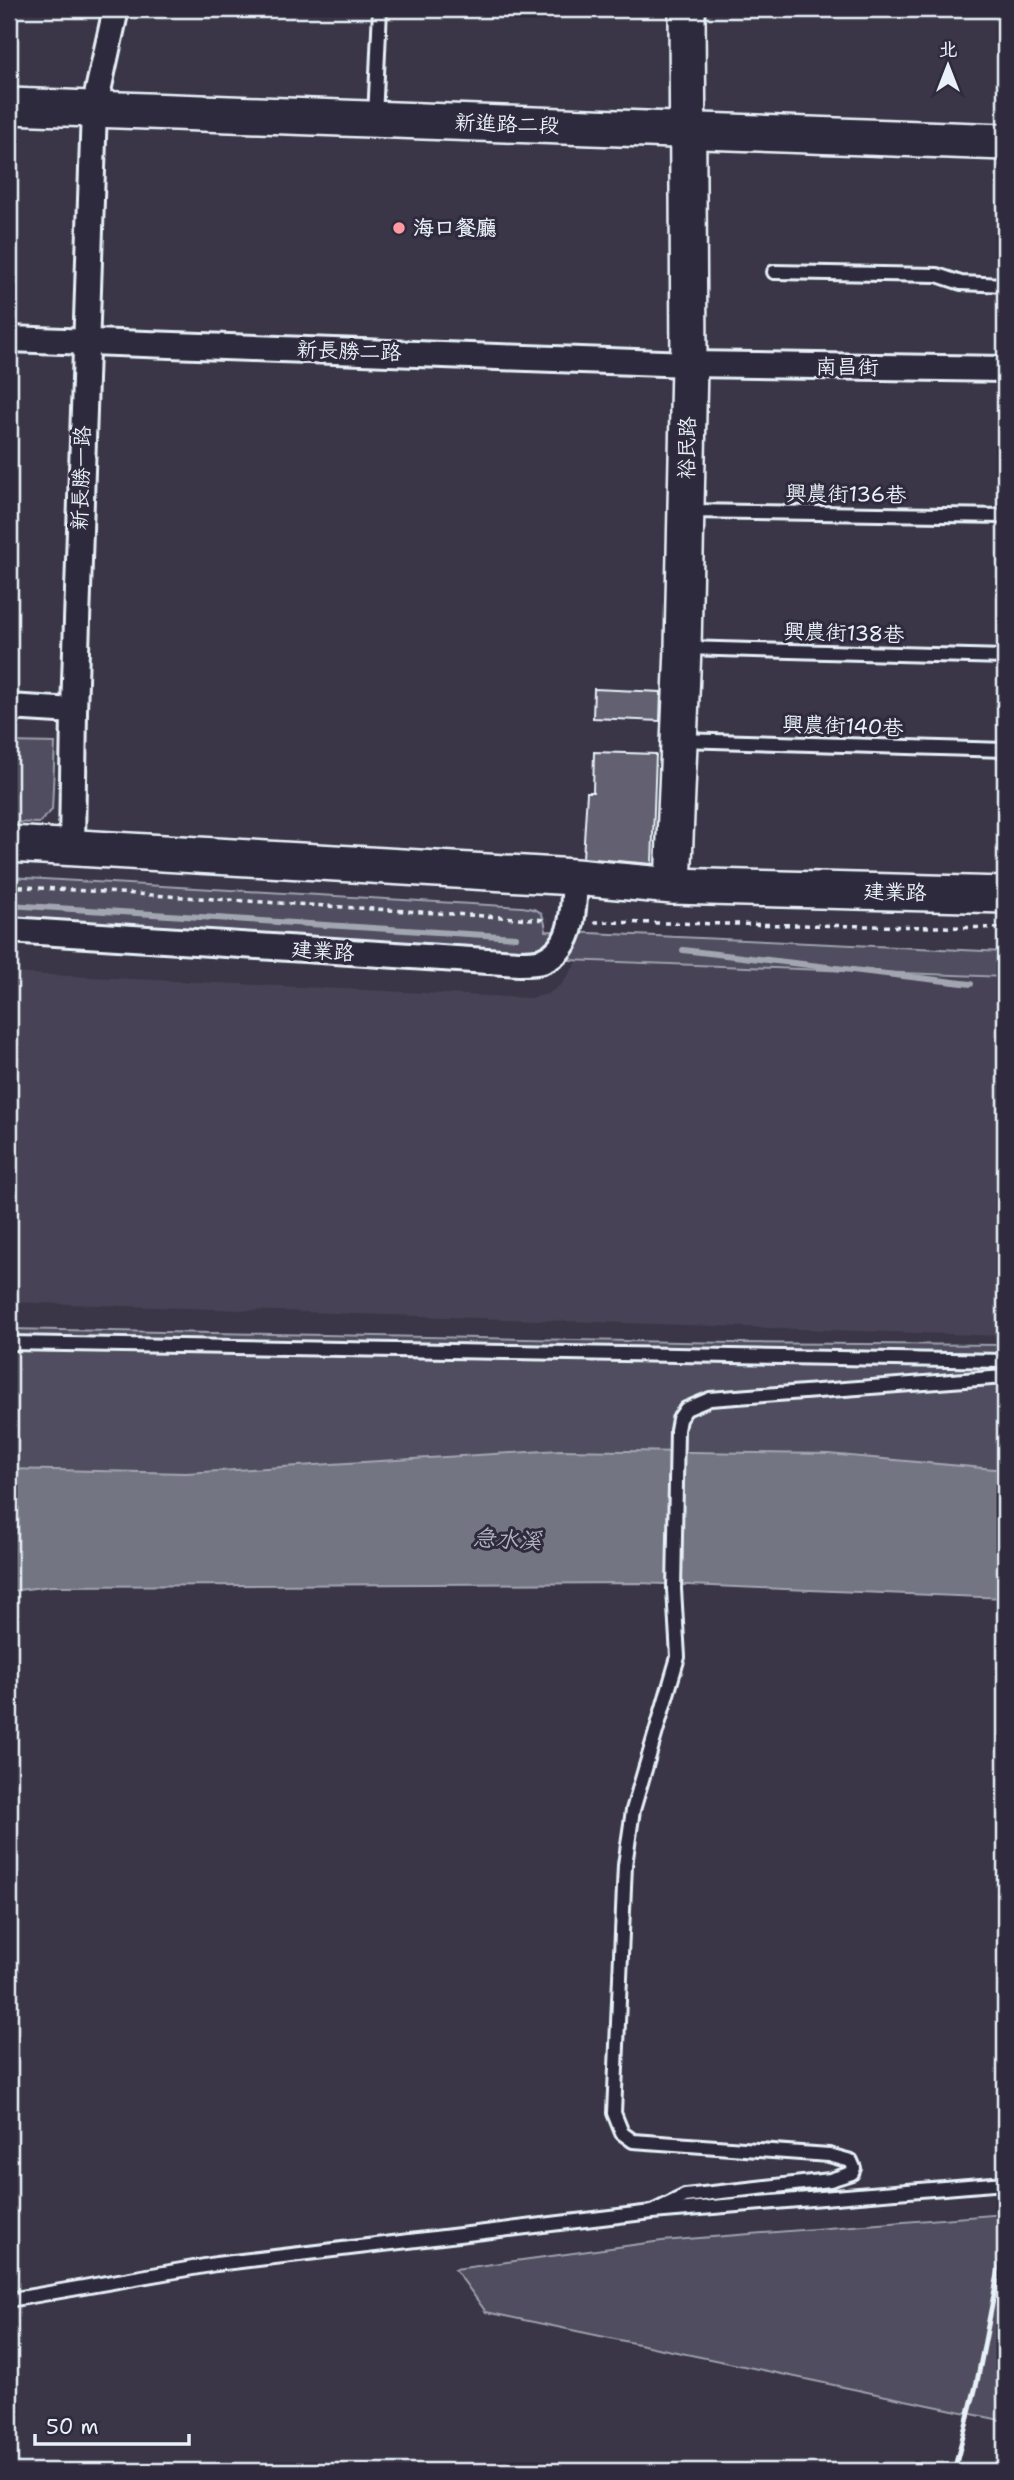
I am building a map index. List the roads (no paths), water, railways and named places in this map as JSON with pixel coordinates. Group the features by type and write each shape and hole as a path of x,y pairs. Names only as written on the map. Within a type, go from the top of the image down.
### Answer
{"street":[{"name":"新長勝一路","path":"72,847 94,109 116,9"},
{"name":"裕民路","path":"673,886 680,740 689,364 687,9"},
{"name":"新進路二段","path":"9,106 1005,142"},
{"name":"新長勝二路","path":"9,338 689,364"},
{"name":"南昌街","path":"689,364 1005,369"},
{"path":"9,707 74,711"},
{"name":"建業路","path":"9,844 575,877 673,886 1005,895"},
{"name":"建業路","path":"9,930 519,963 541,961 553,953 569,934 575,877"}],"lane":[{"path":"375,118 380,9"},
{"path":"775,272 937,275 961,283 1005,285"},
{"name":"興農街136巷","path":"685,511 1005,516"},
{"name":"興農街138巷","path":"682,648 1005,657"},
{"name":"興農街140巷","path":"680,740 1005,750"},
{"path":"9,1343 1005,1362"},
{"path":"652,2212 685,2196 830,2180 852,2173 854,2168 851,2161 829,2155 633,2141 622,2133 616,2122 614,2113 625,1865 633,1810 678,1657 674,1589 675,1480 679,1419 686,1409 710,1399 1005,1377"},
{"path":"9,2301 216,2264 652,2212 1005,2183"}],"water":[{"name":"急水溪","path":"560,1450 828,1454 1005,1470 1005,1598 639,1583 51,1586 9,1591 9,1469 186,1473"}],"waterway":[{"path":"9,905 516,937"},
{"path":"683,950 971,984"}],"railway":[{"path":"954,2471 977,2382 1005,2238"}],"place":[{"name":"海口餐廳","path":"399,228"}]}
